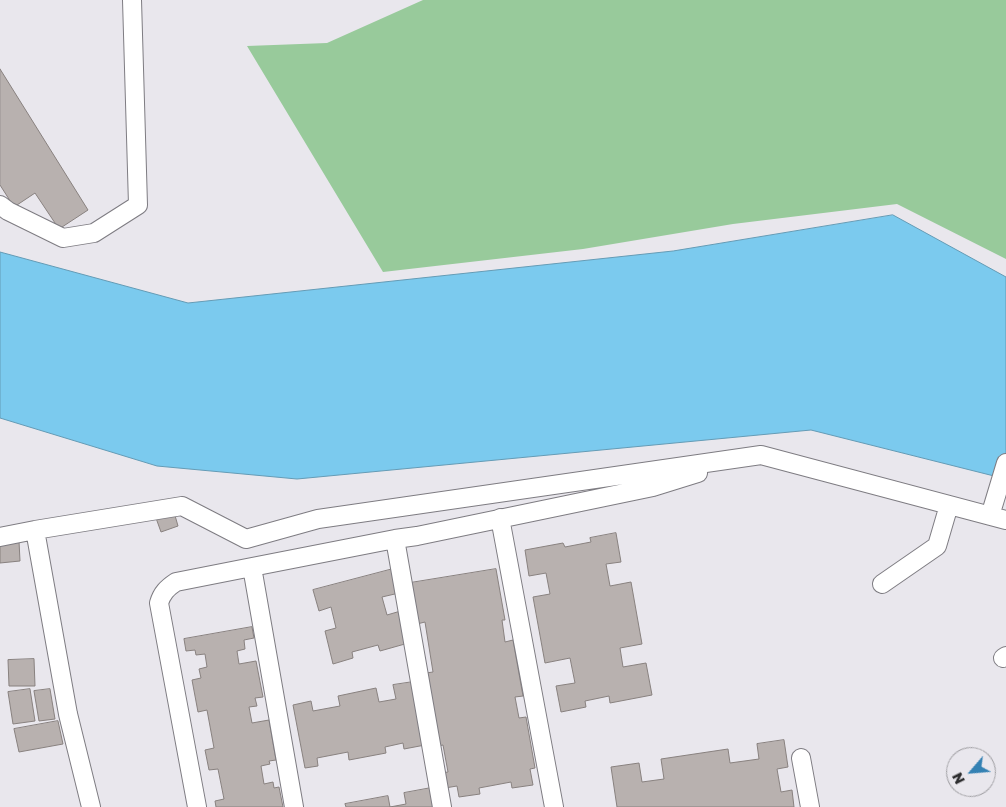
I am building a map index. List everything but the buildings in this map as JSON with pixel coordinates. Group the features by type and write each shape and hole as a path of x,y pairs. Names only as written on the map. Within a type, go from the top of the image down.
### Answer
{"street":[{"path":"0,205 8,211 63,238 94,233 138,205 132,0"},
{"path":"197,807 159,603 161,594 169,586 176,582 417,536 652,487 761,455"},
{"path":"0,537 182,506 246,539 318,519 761,455 998,518 998,487 1006,463"},
{"path":"882,584 937,546 949,505"},
{"path":"500,518 554,807"},
{"path":"35,530 68,714 90,807"},
{"path":"395,539 442,807"},
{"path":"252,567 294,807"},
{"path":"801,758 810,807"}],"green space":[{"path":"423,0 1006,0 1006,259 897,204 733,224 583,249 383,272 247,46 327,43"}],"water":[{"path":"893,215 1006,277 1006,479 811,430 297,479 157,466 0,418 0,252 188,303 673,251"}]}
